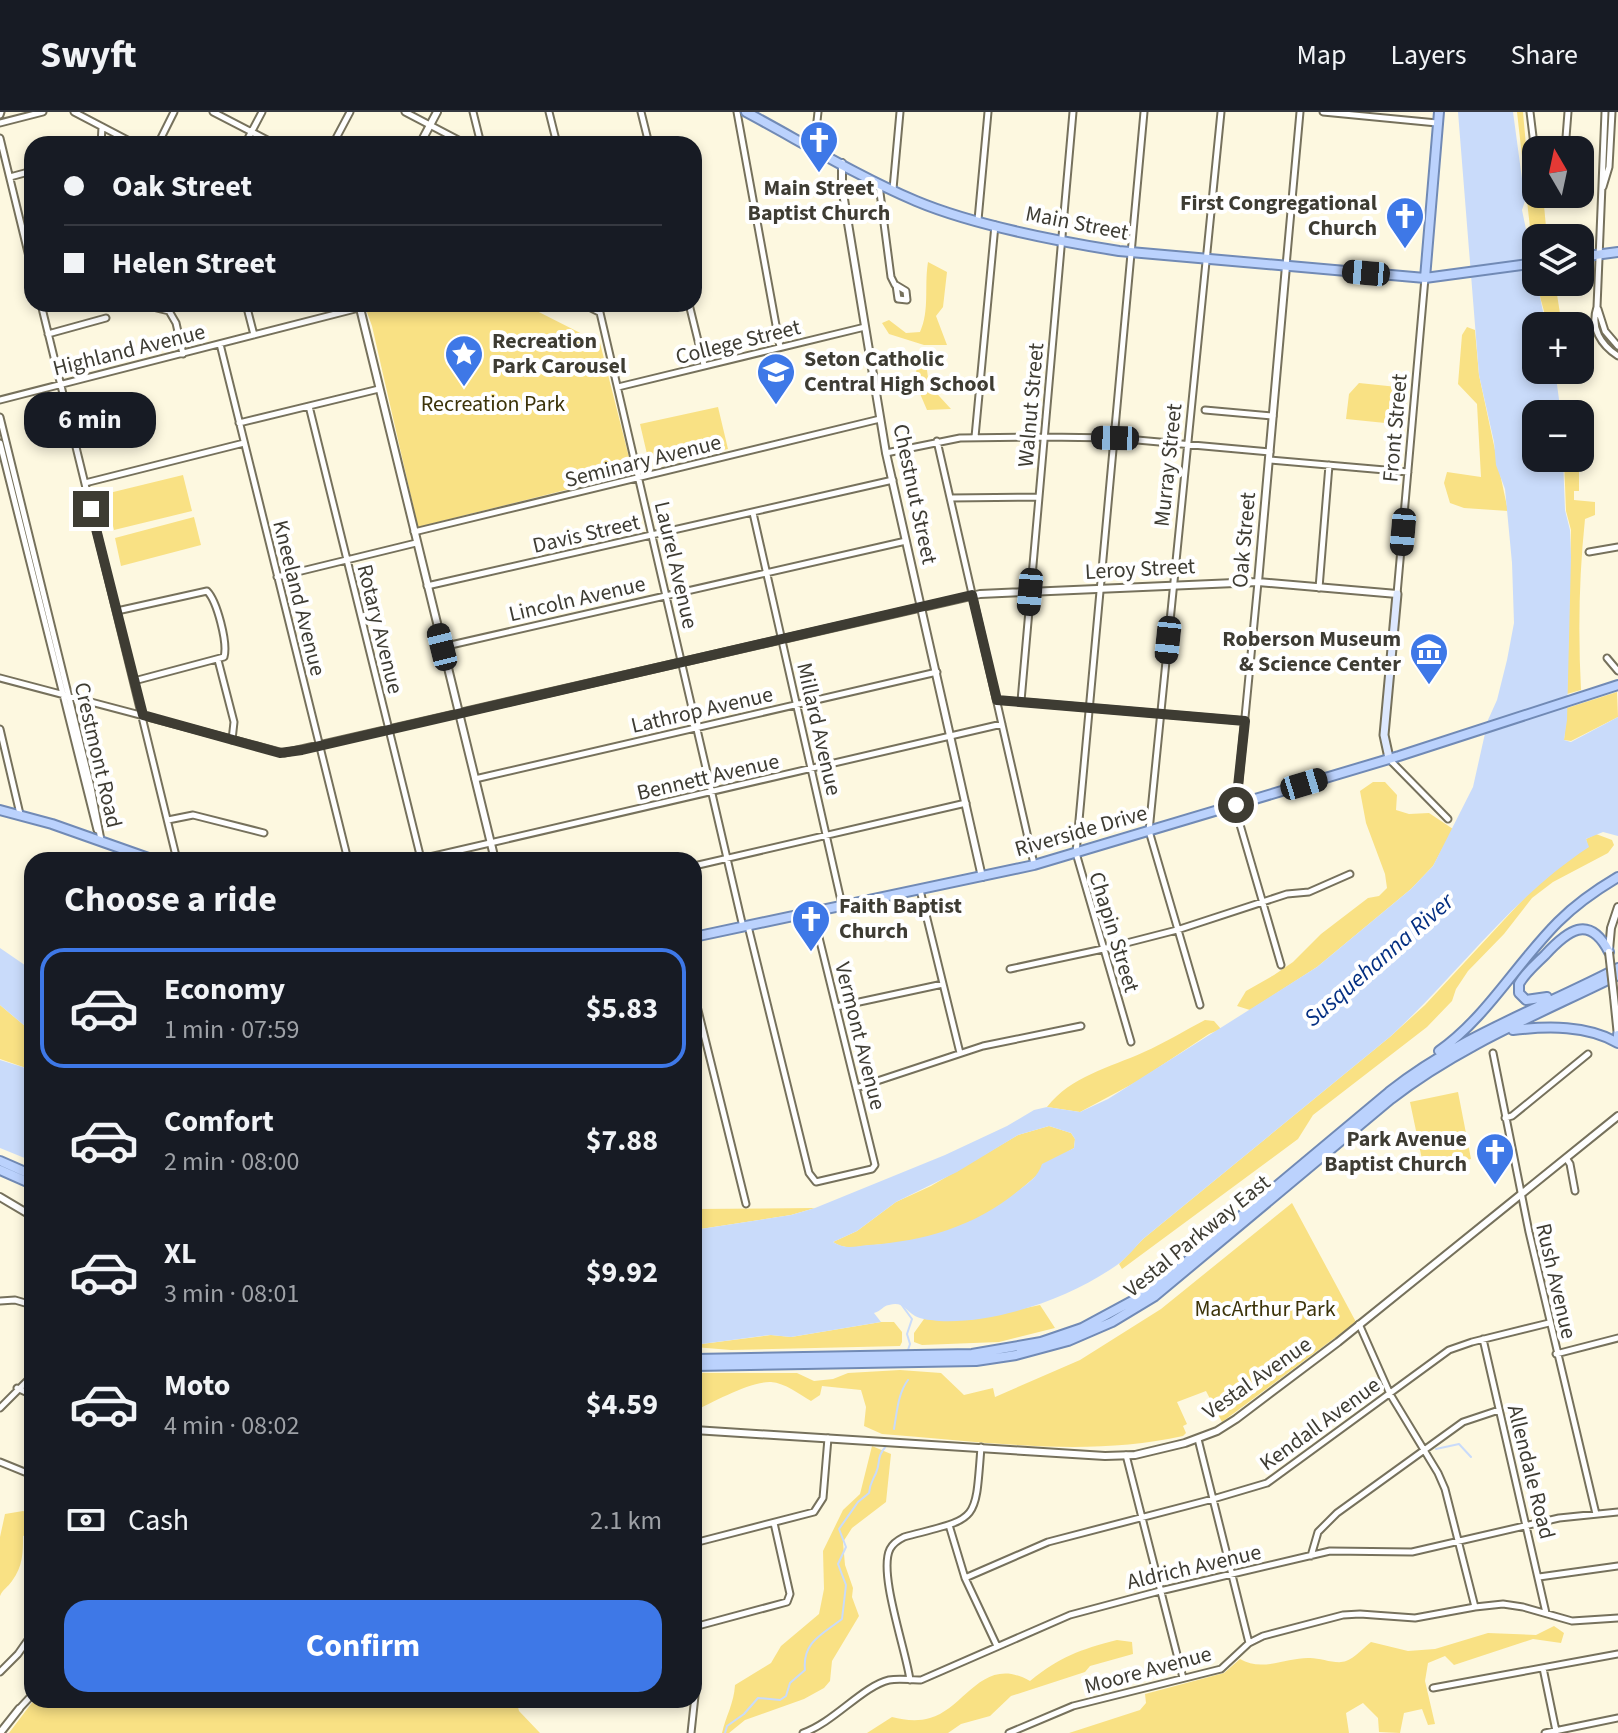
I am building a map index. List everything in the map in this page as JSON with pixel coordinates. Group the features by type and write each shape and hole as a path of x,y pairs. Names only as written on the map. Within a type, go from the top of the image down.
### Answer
{"main road":[{"name":"Main Street","path":"746,112 880,184 933,208 1062,240 1132,252 1425,278 1522,265"},
{"name":"Front Street","path":"1425,278 1439,112"},
{"path":"1594,255 1618,252"},
{"name":"Front Street","path":"1389,758 1384,735 1397,594"},
{"name":"Riverside Drive","path":"702,935 1034,865 1389,758 1617,684"},
{"path":"0,810 132,852"},
{"path":"1413,1073 1414,1068 1447,1045 1473,1021 1559,921 1618,877"},
{"path":"1574,988 1533,1001 1523,998 1518,989 1522,978 1570,931 1582,929 1593,932 1609,952"},
{"name":"Vestal Parkway East","path":"702,1359 972,1354 1041,1342 1082,1328 1145,1294 1413,1073 1463,1043 1618,968"},
{"name":"Vestal Parkway East","path":"702,1366 976,1361 1046,1348 1096,1330 1134,1310 1190,1269 1408,1086 1454,1056 1618,975"},
{"path":"1493,1036 1516,1029 1574,1029 1618,1038"},
{"path":"0,1161 24,1172"},
{"path":"0,1170 24,1180"}],"street":[{"path":"0,123 43,112"},
{"path":"74,112 119,136"},
{"path":"162,136 174,112"},
{"path":"213,112 260,136"},
{"path":"250,136 262,112"},
{"path":"337,136 350,112"},
{"path":"405,112 451,136"},
{"path":"424,136 437,112"},
{"path":"473,112 479,136"},
{"path":"549,112 555,136"},
{"path":"641,112 647,136"},
{"path":"737,112 780,347"},
{"path":"814,148 818,112"},
{"path":"893,190 900,112"},
{"path":"978,220 988,112"},
{"name":"Walnut Street","path":"1021,701 1073,112"},
{"name":"Chapin Street","path":"1131,1042 1076,853 1144,112"},
{"name":"Murray Street","path":"1200,1005 1149,831 1221,112"},
{"name":"Oak Street","path":"1281,965 1238,822 1236,805 1300,112"},
{"path":"1323,112 1438,123"},
{"path":"1530,112 1533,136"},
{"path":"1566,136 1568,112"},
{"path":"1605,112 1594,319 1603,344 1618,356"},
{"path":"1603,188 1609,171 1612,112"},
{"path":"101,136 102,127"},
{"path":"0,138 24,237"},
{"name":"Chestnut Street","path":"842,163 842,187 886,453 982,877"},
{"path":"10,177 24,173"},
{"path":"880,184 879,199 888,261 895,285"},
{"path":"975,437 995,224"},
{"name":"Front Street","path":"1397,594 1425,278"},
{"path":"1597,307 1605,331 1618,346"},
{"path":"43,312 175,852"},
{"path":"170,312 176,323 183,354"},
{"path":"248,312 254,335"},
{"name":"Highland Avenue","path":"0,400 337,312"},
{"path":"360,312 493,852"},
{"path":"691,312 704,365"},
{"name":"Laurel Avenue","path":"600,313 727,858 812,1181 874,1167"},
{"path":"48,334 106,318"},
{"name":"College Street","path":"618,387 865,327"},
{"name":"Kneeland Avenue","path":"220,344 346,852"},
{"path":"239,423 379,389"},
{"name":"Rotary Avenue","path":"309,406 419,852"},
{"path":"1205,410 1273,416"},
{"name":"Crestmont Road","path":"0,417 84,769 92,817 101,841"},
{"name":"Seminary Avenue","path":"414,533 880,419"},
{"path":"886,453 937,441 975,437 1115,438 1408,472"},
{"path":"937,441 1034,865"},
{"name":"Crestmont Road","path":"0,443 12,477"},
{"path":"85,483 244,443"},
{"path":"1319,588 1329,465"},
{"name":"Davis Street","path":"427,586 893,480"},
{"path":"950,498 1039,497"},
{"name":"Millard Avenue","path":"753,513 842,905"},
{"name":"Lincoln Avenue","path":"442,647 906,541"},
{"path":"277,577 416,543"},
{"path":"1589,552 1618,547"},
{"name":"Leroy Street","path":"0,678 284,753 972,595 1258,582 1397,594"},
{"path":"117,611 209,592 215,601 226,649 224,657 134,681"},
{"path":"1607,658 1618,671"},
{"path":"218,660 234,722 232,740"},
{"name":"Lathrop Avenue","path":"475,779 937,672"},
{"path":"997,700 1245,721"},
{"name":"Bennett Avenue","path":"452,852 1002,724"},
{"path":"0,729 20,815"},
{"path":"1389,758 1448,819"},
{"path":"702,864 967,803"},
{"path":"168,820 193,815 264,833"},
{"path":"1010,969 1177,930 1287,894 1309,892 1350,874"},
{"path":"920,890 960,1053"},
{"path":"1618,907 1611,928 1609,952 1618,1038"},
{"name":"Vermont Avenue","path":"813,912 874,1167"},
{"path":"836,1007 943,984"},
{"path":"702,1026 746,1204"},
{"path":"856,1088 960,1053 1081,1026"},
{"name":"Rush Avenue","path":"1493,1053 1549,1323 1596,1514"},
{"path":"1505,1118 1512,1116 1588,1054"},
{"name":"Vestal Avenue","path":"702,1430 1061,1454 1126,1455 1198,1439 1236,1419 1618,1116"},
{"path":"1566,1158 1575,1191"},
{"path":"0,1197 24,1211"},
{"path":"0,1301 24,1303"},
{"name":"Kendall Avenue","path":"965,1578 1048,1542 1267,1483 1449,1350 1549,1323"},
{"path":"1359,1324 1390,1394 1445,1489 1475,1607"},
{"path":"1556,1354 1618,1338"},
{"name":"Allendale Road","path":"1483,1339 1546,1613"},
{"path":"0,1408 24,1382"},
{"path":"17,1388 24,1391"},
{"path":"1311,1556 1314,1539 1327,1522 1463,1422 1499,1410"},
{"path":"702,1541 814,1512 823,1498 828,1438"},
{"path":"1198,1439 1249,1643"},
{"path":"910,1680 887,1576 889,1551 904,1537 964,1520 974,1509 981,1447"},
{"path":"1126,1455 1183,1678"},
{"path":"0,1462 24,1472"},
{"name":"Aldrich Avenue","path":"803,1733 824,1723 883,1682 891,1679 921,1680 1083,1610 1311,1556 1345,1550 1402,1553 1559,1518 1618,1512"},
{"path":"702,1625 787,1602 790,1594 774,1523"},
{"path":"949,1525 965,1578 997,1646"},
{"path":"1539,1577 1618,1566"},
{"name":"Moore Avenue","path":"1009,1733 1073,1706 1221,1669 1249,1643 1263,1636 1343,1615 1415,1618 1503,1604 1572,1621 1618,1618"},
{"path":"0,1672 24,1645"},
{"path":"1433,1688 1618,1654"},
{"path":"1543,1668 1556,1731"},
{"path":"0,1733 24,1704"},
{"path":"691,1733 694,1708"},
{"path":"1545,1733 1618,1718"}],"green space":[{"path":"1517,112 1523,112 1525,136 1522,136 1522,156"},
{"path":"1528,208 1544,208 1546,224 1530,224"},
{"path":"928,262 947,272 943,307 936,316 947,345 924,345 889,334 882,323 889,320 906,333 920,332 925,315"},
{"path":"1540,296 1557,296 1560,312 1544,312"},
{"name":"Recreation Park","path":"367,312 539,312 600,343 633,473 418,527"},
{"path":"1467,327 1475,330 1479,375 1508,511 1464,508 1450,503 1444,483 1447,472 1481,477 1477,404 1458,384 1462,335"},
{"path":"917,365 927,370 929,385 951,409 927,410 915,382"},
{"path":"1359,383 1407,388 1405,425 1346,419 1349,394"},
{"path":"718,407 728,449 650,467 640,424"},
{"path":"1565,472 1579,472 1579,491 1574,491 1574,500 1595,502 1595,515 1585,519 1583,540 1581,690 1567,694 1571,530 1566,511"},
{"path":"183,475 192,511 114,530 105,494"},
{"path":"194,517 201,545 121,566 115,538"},
{"path":"1617,692 1618,717 1571,741 1564,740 1567,708"},
{"path":"1373,782 1385,782 1397,795 1396,810 1409,814 1429,813 1453,829 1433,866 1411,889 1317,967 1250,1010 1237,1006 1246,991 1293,962 1321,934 1368,898 1379,896 1387,888 1385,874 1366,823 1360,791"},
{"path":"1596,834 1612,840 1614,845 1608,853 1553,882 1532,898 1504,934 1468,971 1452,1001 1427,1027 1313,1115 1298,1139 1122,1269 1119,1264 1143,1239 1425,1005 1530,892 1557,867 1588,847 1586,839"},
{"path":"0,1005 24,1025 24,1067 0,1059"},
{"path":"1205,1020 1214,1021 1221,1029 1138,1081 1080,1112 1047,1107 1079,1080 1152,1048"},
{"path":"1458,1092 1471,1159 1424,1169 1410,1102"},
{"path":"1049,1126 1071,1133 1075,1139 1074,1148 987,1214 940,1234 907,1241 853,1247 833,1242 857,1231 896,1202 931,1186 1018,1135"},
{"name":"MacArthur Park","path":"1292,1203 1356,1322 1222,1422 1206,1391 1177,1402 1187,1424 1183,1426 1186,1433 1146,1443 1033,1446 882,1434 864,1426 866,1407 861,1390 822,1386 820,1395 811,1401 787,1387 763,1383 743,1388 702,1407 702,1373 797,1373 814,1381 833,1379 848,1373 900,1370 941,1373 964,1395 993,1388 995,1397 1080,1360 1161,1309"},
{"path":"815,1208 791,1215 702,1229 702,1209"},
{"path":"1040,1305 1055,1328 999,1342 922,1345 914,1342 914,1333 924,1319 969,1320"},
{"path":"894,1322 902,1332 902,1342 900,1346 731,1350 702,1348 702,1344 771,1335 791,1337"},
{"path":"872,1446 891,1454 886,1502 852,1528 843,1542 845,1565 859,1616 832,1661 830,1681 804,1699 745,1720 729,1733 722,1733 735,1685 771,1663 781,1646 819,1614 824,1589 823,1551 843,1510 860,1494"},
{"path":"24,1511 24,1536 18,1570 0,1596 0,1537 5,1514"},
{"path":"1554,1626 1564,1633 1561,1643 1533,1639 1454,1665 1445,1656 1428,1663 1425,1681 1435,1724 1428,1725 1422,1709 1404,1713 1400,1733 1379,1732 1378,1718 1363,1703 1346,1713 1349,1733 1069,1733 1140,1710 1146,1703 1145,1694 1224,1673 1240,1659 1256,1664 1308,1658 1342,1662 1371,1642 1408,1651 1435,1649 1488,1633 1536,1635"},
{"path":"1117,1640 1132,1642 1133,1654 1090,1666 1085,1672 1011,1696 990,1716 961,1724 948,1733 867,1733 892,1717 920,1720 942,1713 986,1678 1013,1674 1030,1681 1071,1655"},
{"path":"28,1708 518,1708 540,1733 9,1733"}],"water":[{"name":"Susquehanna River","path":"1458,112 1513,112 1525,224 1522,224 1522,296 1540,296 1543,312 1522,312 1522,384 1557,384 1559,400 1522,400 1522,472 1564,472 1571,557 1564,740 1571,742 1618,717 1618,836 1603,832 1586,839 1589,847 1510,912 1391,1036 1143,1239 1121,1262 1098,1277 1055,1298 985,1318 927,1320 894,1304 874,1313 881,1322 791,1337 770,1335 702,1344 702,1229 791,1215 815,1208 945,1155 1034,1110 1047,1107 1080,1112 1108,1099 1317,967 1411,889 1433,866 1473,787 1514,623 1505,489 1496,465 1479,375","holes":["1049,1126 1071,1133 1075,1139 1074,1148 1042,1164 1035,1176 1018,1191 966,1223 929,1236 889,1243 850,1247 833,1242 857,1231 896,1202 957,1172 1018,1135"]},
{"path":"0,948 24,964 24,1025 0,1005"},
{"path":"0,1060 24,1068 24,1158 0,1148"}],"waterway":[{"path":"901,1304 912,1319 907,1334 908,1350"},
{"path":"894,1429 900,1397 908,1380"},
{"path":"1436,1449 1459,1444 1471,1457"},
{"path":"725,1733 727,1726 744,1714 758,1698 780,1700 786,1696 790,1683 805,1670 810,1646 842,1619 846,1585 838,1564 846,1547 839,1529 858,1502 869,1493 886,1446"}],"place":[{"name":"Main Street Baptist Church","path":"819,174"},
{"name":"First Congregational Church","path":"1405,250"},
{"name":"Recreation Park Carousel","path":"464,388"},
{"name":"Seton Catholic Central High School","path":"776,406"},
{"name":"Roberson Museum & Science Center","path":"1429,686"},
{"name":"Faith Baptist Church","path":"811,953"},
{"name":"Park Avenue Baptist Church","path":"1495,1186"}],"route":[{"path":"91,509 143,715 280,753 972,595 997,700 1245,721 1236,805"}]}
